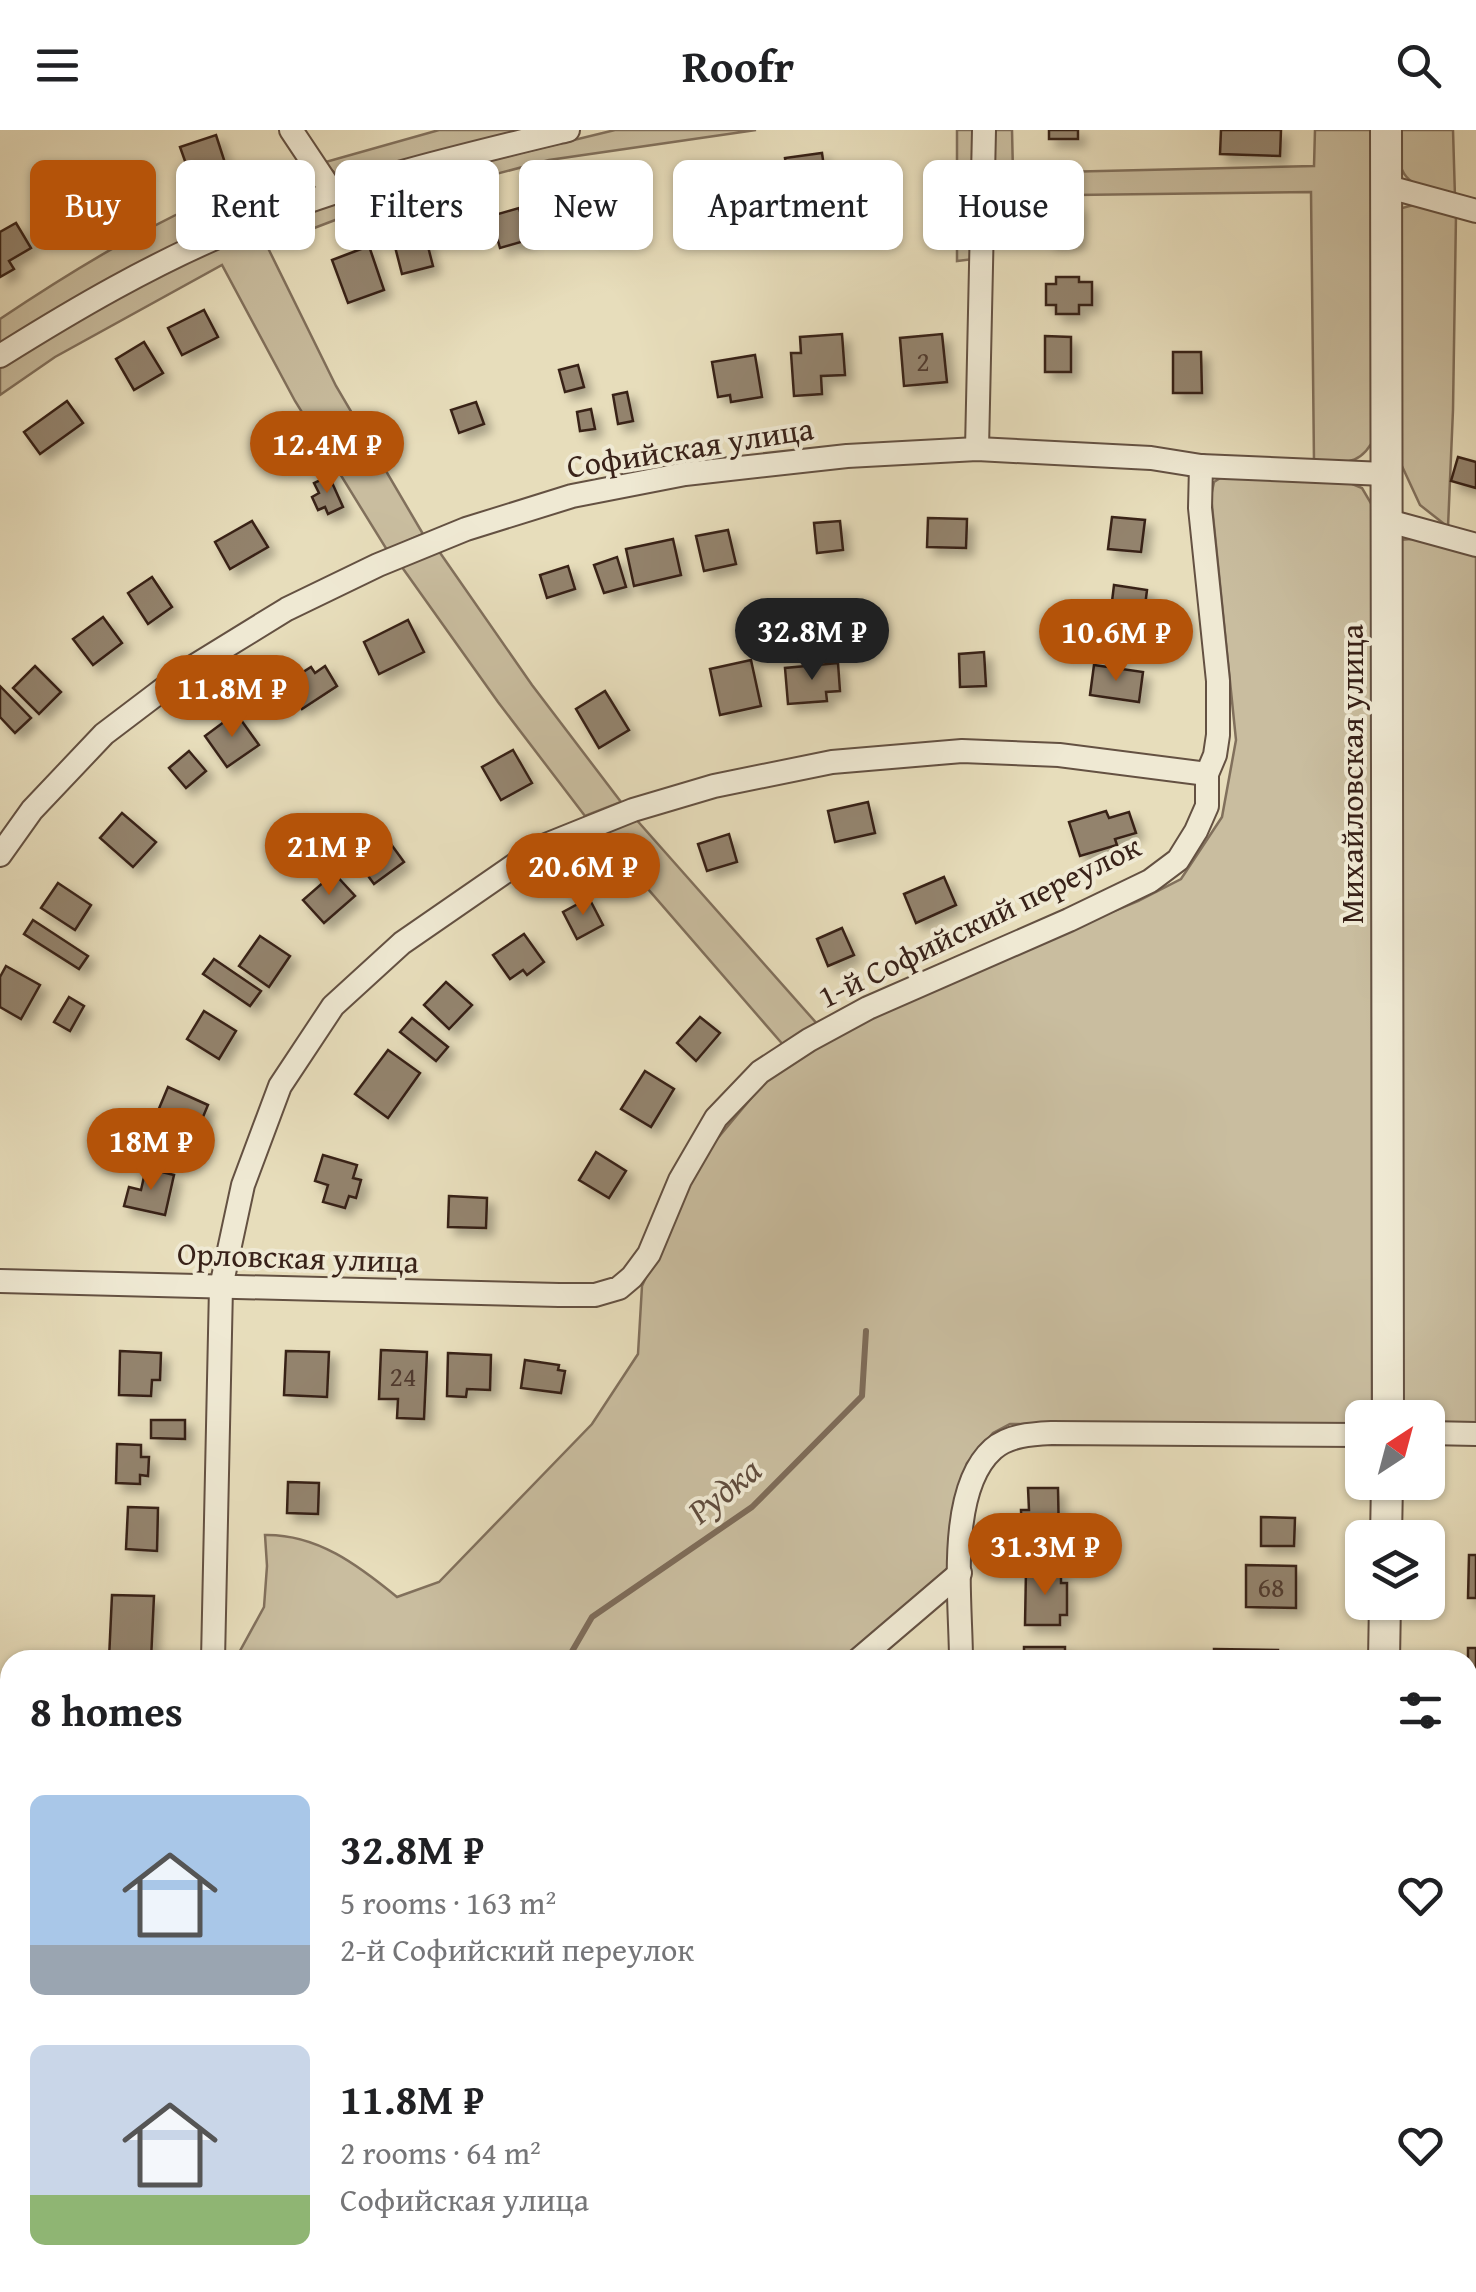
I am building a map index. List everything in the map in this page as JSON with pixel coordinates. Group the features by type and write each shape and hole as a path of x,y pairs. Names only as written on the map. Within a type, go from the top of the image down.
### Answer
{"street":[{"path":"291,130 333,193"},
{"path":"0,356 86,302 217,238 333,193 568,130"},
{"path":"977,449 984,130"},
{"name":"Михайловская улица","path":"1386,130 1388,1400"},
{"path":"1386,186 1476,211"},
{"name":"Софийская улица","path":"0,855 32,810 104,734 192,668 255,628 287,608 378,565 572,496 647,482 847,456 977,449 1152,458 1201,466 1384,474"},
{"name":"1-й Софийский переулок","path":"595,1295 618,1288 632,1277 648,1254 680,1180 716,1118 760,1072 868,1008 1150,881 1178,860 1207,806 1207,774 1216,755 1218,734 1218,681 1200,508 1201,466"},
{"path":"1385,520 1476,545"},
{"path":"213,1650 221,1287 242,1185 280,1086 333,1006 402,943 540,847 649,805 714,786 832,762 962,752 1059,755 1207,774"},
{"name":"Орловская улица","path":"0,1281 595,1295"},
{"path":"961,1650 960,1573 966,1501 971,1478 994,1448 1030,1434 1052,1433 1345,1434"},
{"path":"1445,1434 1476,1434"},
{"path":"870,1650 960,1573"},
{"path":"1384,1650 1385,1620"}],"shaded area":[{"path":"439,130 533,130 419,160 335,160 335,173 322,163"},
{"path":"615,130 756,130 549,160 519,160 519,168 499,173 499,160 492,160"},
{"path":"957,130 978,130 977,160 957,160"},
{"path":"995,130 1012,130 1013,160 995,160"},
{"path":"1315,130 1376,130 1376,435 1364,453 1344,462 1314,461 1311,192 1084,195 1084,171 1314,166"},
{"path":"1397,130 1453,130 1455,197 1408,178 1399,161"},
{"path":"335,200 335,220 315,228 315,207"},
{"path":"1421,203 1456,215 1448,527 1420,505 1401,464 1396,223 1402,208"},
{"path":"176,215 176,250 195,250 0,348 0,319 112,250 156,250 156,225"},
{"path":"209,250 269,250 336,386 423,534 387,550 295,401 222,265 55,357 0,395 0,368 108,300"},
{"path":"957,250 974,250 974,259 957,261"},
{"path":"1228,473 1345,481 1362,488 1372,505 1372,1400 1345,1400 1345,1425 1010,1424 993,1433 967,1463 956,1508 954,1562 939,1581 856,1650 240,1650 264,1607 265,1535 319,1546 352,1563 397,1597 439,1582 592,1424 638,1354 642,1286 707,1151 763,1084 794,1058 936,985 1138,901 1181,879 1222,817 1236,740 1211,496 1214,482"},
{"path":"1423,538 1476,552 1476,1426 1445,1425 1445,1400 1403,1400 1399,540"},
{"path":"436,547 532,685 621,802 585,816 498,702 399,563"},
{"path":"634,817 819,1026 785,1047 596,829"}],"building":[{"path":"1049,130 1078,130 1078,139 1049,139"},
{"path":"1221,130 1281,130 1280,156 1220,154"},
{"path":"216,135 224,160 185,160 180,147"},
{"path":"822,153 823,160 785,160"},
{"path":"519,208 519,243 500,248 499,214"},
{"path":"16,223 30,249 9,261 14,269 0,277 0,232"},
{"path":"358,250 370,250 384,290 348,303 332,260"},
{"path":"396,250 429,250 433,266 402,274"},
{"path":"1056,277 1079,277 1079,282 1092,282 1092,305 1079,305 1079,314 1056,314 1056,305 1046,305 1046,284 1056,284"},
{"path":"204,310 218,337 182,355 168,328"},
{"path":"842,334 845,375 821,376 822,394 794,396 791,353 801,353 800,337"},
{"path":"942,334 947,382 904,386 900,338"},
{"path":"1045,336 1071,337 1071,372 1045,372"},
{"path":"144,342 163,373 134,390 116,359"},
{"path":"1173,352 1201,352 1202,393 1173,393"},
{"path":"755,355 762,397 731,402 730,395 718,397 712,362"},
{"path":"578,365 584,387 565,392 559,370"},
{"path":"627,392 633,421 618,424 613,395"},
{"path":"67,401 83,423 40,454 24,432"},
{"path":"476,402 484,424 459,433 451,410"},
{"path":"591,409 595,429 580,431 577,412"},
{"path":"1458,457 1476,462 1476,488 1451,481"},
{"path":"329,476 343,507 328,514 325,507 318,510 312,497 319,493 314,483"},
{"path":"1112,517 1145,520 1141,552 1108,549"},
{"path":"928,518 967,519 966,548 927,547"},
{"path":"252,521 268,547 230,569 215,542"},
{"path":"840,521 843,550 817,553 814,523"},
{"path":"728,530 736,564 704,571 696,536"},
{"path":"673,539 681,575 634,586 626,549"},
{"path":"617,557 626,587 604,593 594,565"},
{"path":"568,566 575,589 547,598 540,575"},
{"path":"152,577 172,607 148,624 128,593"},
{"path":"1114,585 1147,590 1142,631 1132,630 1131,637 1117,635 1118,628 1109,626"},
{"path":"103,617 122,643 93,665 73,639"},
{"path":"408,620 424,652 379,674 364,642"},
{"path":"984,652 986,686 960,687 959,654"},
{"path":"751,660 761,706 720,715 710,669"},
{"path":"838,663 840,691 826,692 827,701 788,704 785,668"},
{"path":"1094,665 1143,672 1139,702 1090,695"},
{"path":"35,666 61,692 39,714 13,688"},
{"path":"325,666 337,686 302,709 286,683 311,667 315,673"},
{"path":"0,686 31,718 15,733 0,717"},
{"path":"605,691 629,730 599,748 576,709"},
{"path":"236,713 259,745 227,767 205,736"},
{"path":"513,750 532,783 501,800 482,767"},
{"path":"189,751 206,771 186,788 169,768"},
{"path":"868,802 875,833 835,842 828,811"},
{"path":"1106,811 1109,818 1129,812 1136,833 1115,839 1117,845 1080,856 1069,822"},
{"path":"122,813 156,842 133,867 100,838"},
{"path":"729,834 737,862 707,871 698,844"},
{"path":"385,836 404,862 374,884 355,858"},
{"path":"334,873 355,896 324,923 303,900"},
{"path":"944,877 956,905 916,923 904,894"},
{"path":"58,883 91,905 75,930 41,908"},
{"path":"589,898 603,925 577,939 563,912"},
{"path":"33,920 88,956 79,969 24,934"},
{"path":"842,928 854,955 828,966 817,939"},
{"path":"524,934 544,962 527,975 523,970 510,979 493,955"},
{"path":"260,936 290,956 269,987 239,966"},
{"path":"214,959 261,991 250,1006 203,974"},
{"path":"6,966 40,985 21,1019 0,1007 0,977"},
{"path":"446,982 472,1005 449,1029 424,1005"},
{"path":"69,997 84,1006 70,1031 54,1022"},
{"path":"204,1011 236,1031 219,1059 187,1039"},
{"path":"700,1017 720,1033 696,1061 677,1043"},
{"path":"412,1018 448,1047 436,1061 400,1032"},
{"path":"388,1050 420,1073 388,1118 355,1094"},
{"path":"645,1071 674,1089 651,1127 621,1109"},
{"path":"168,1087 208,1105 200,1124 186,1118 181,1129 155,1118"},
{"path":"596,1152 626,1171 609,1198 579,1180"},
{"path":"323,1155 357,1165 353,1178 361,1180 356,1198 349,1196 345,1208 323,1202 328,1185 315,1181"},
{"path":"146,1168 174,1175 165,1215 124,1206 129,1187 141,1190"},
{"path":"449,1196 487,1198 486,1228 448,1227"},
{"path":"381,1350 427,1352 424,1419 397,1418 398,1399 379,1399"},
{"path":"120,1351 161,1353 160,1380 152,1380 151,1396 119,1395"},
{"path":"286,1351 329,1352 327,1397 284,1395"},
{"path":"448,1353 491,1355 490,1390 467,1389 466,1397 447,1396"},
{"path":"525,1360 559,1365 558,1370 565,1371 561,1393 521,1388"},
{"path":"151,1420 185,1420 185,1439 151,1438"},
{"path":"117,1444 141,1445 141,1457 149,1457 148,1476 140,1475 140,1484 116,1483"},
{"path":"288,1482 319,1483 318,1514 287,1513"},
{"path":"1028,1488 1058,1488 1059,1540 1022,1541 1021,1510 1029,1510"},
{"path":"128,1507 158,1508 157,1551 126,1549"},
{"path":"1261,1517 1295,1518 1294,1546 1261,1546"},
{"path":"1469,1555 1476,1555 1476,1598 1468,1598"},
{"path":"1246,1565 1296,1566 1296,1608 1246,1607"},
{"path":"1026,1570 1061,1571 1061,1583 1067,1583 1067,1615 1060,1615 1060,1625 1025,1625"},
{"path":"112,1595 154,1596 151,1650 109,1650"},
{"path":"1024,1647 1065,1647 1065,1650"}],"waterway":[{"name":"Рудка","path":"573,1650 592,1617 752,1507 862,1396 866,1331"}]}
